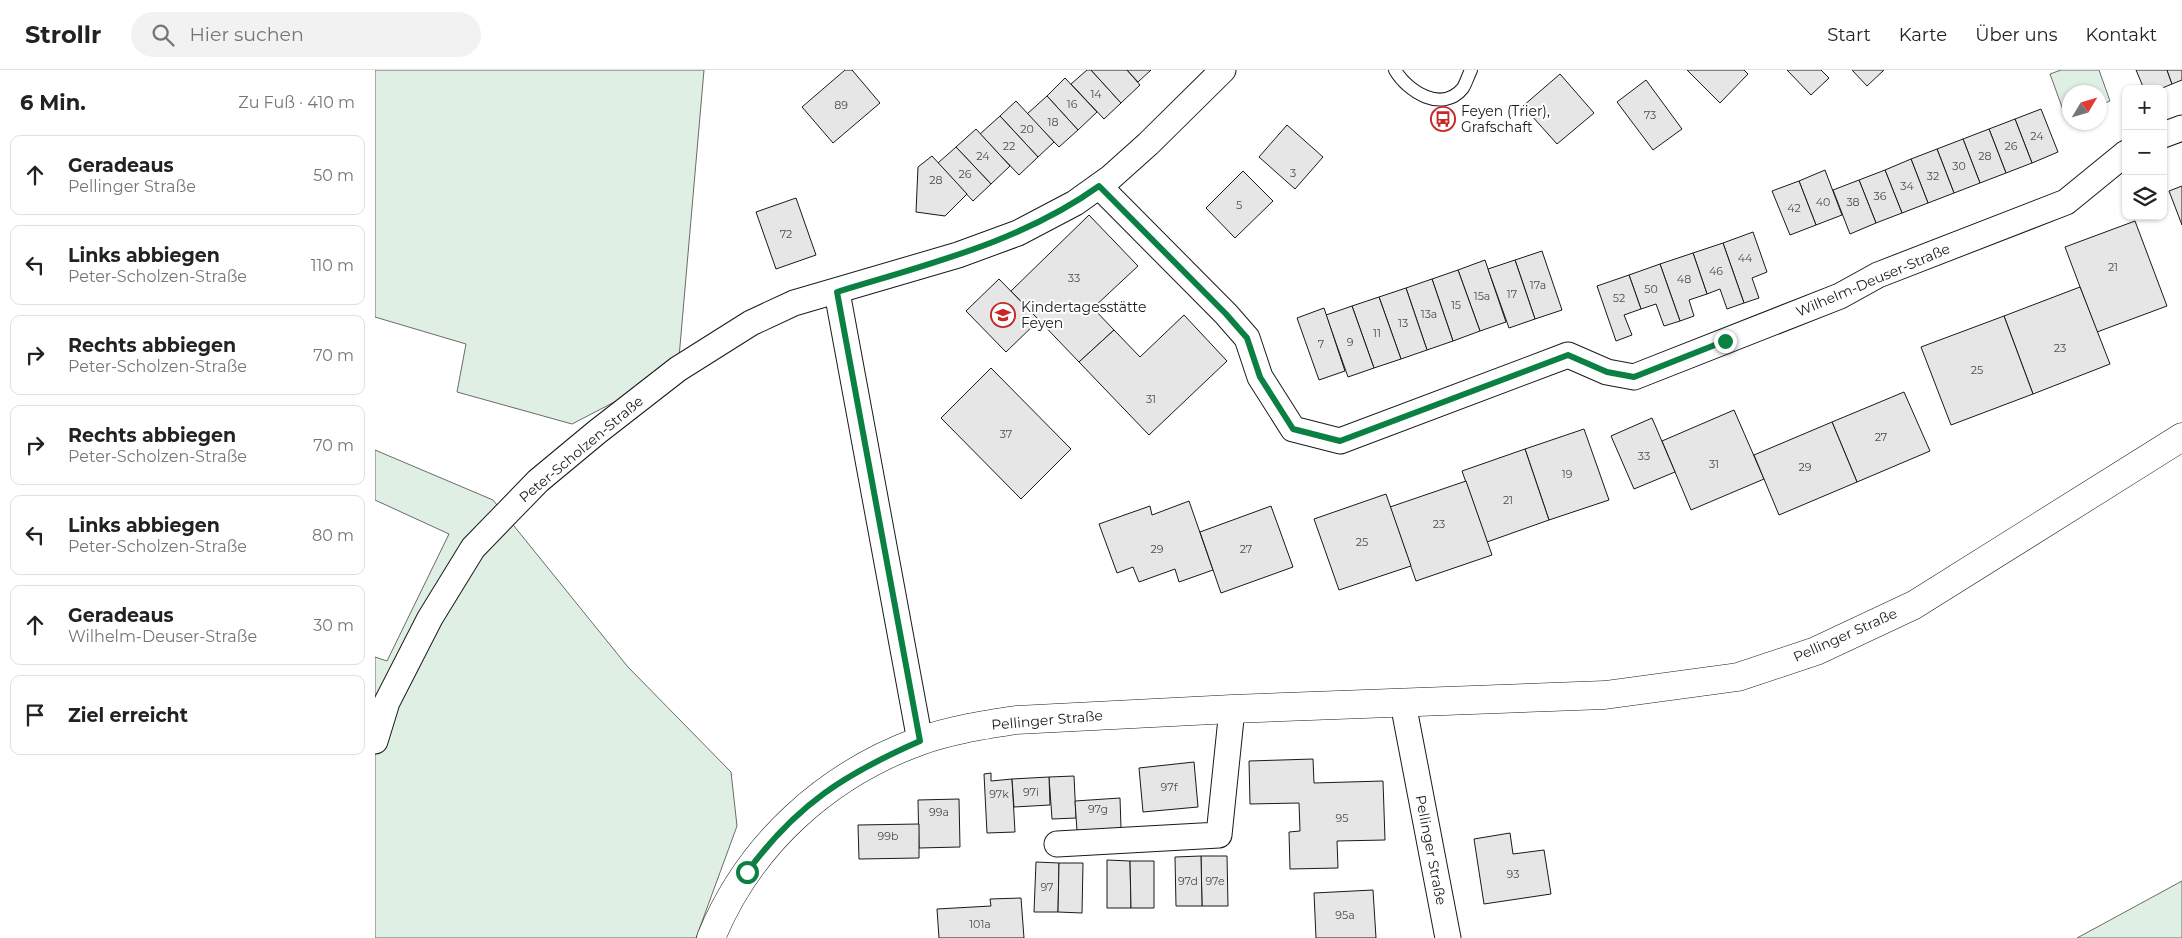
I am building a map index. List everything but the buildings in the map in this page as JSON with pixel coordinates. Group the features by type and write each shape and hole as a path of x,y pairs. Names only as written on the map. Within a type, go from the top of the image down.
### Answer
{"main road":[{"name":"Pellinger Straße","path":"711,938 730,899 747,872 764,849 799,811 821,794 857,771 920,741 981,726 1016,720 1615,693 1738,677 1816,651 1914,605 2182,437"}],"street":[{"name":"Peter-Scholzen-Straße","path":"375,741 387,702 430,618 473,548 538,481 597,432 686,364 751,323 794,303 837,292 958,255 1018,233 1075,203 1099,186 1148,144 1223,70"},
{"path":"2167,134 2182,128"},
{"name":"Wilhelm-Deuser-Straße","path":"1099,186 1226,314 1247,338 1260,377 1293,429 1340,441 1568,355 1607,372 1634,377 1840,296 1878,275 2066,202 2122,156"},
{"path":"837,292 920,741"},
{"name":"Pellinger Straße","path":"1403,703 1448,938"},
{"path":"1057,844 1219,835 1232,709"}],"lane":[{"path":"1395,70 1411,91 1426,97 1439,99 1449,98 1456,94 1463,87 1471,70"}],"green space":[{"path":"375,70 704,70 678,369 572,424 457,392 466,344 375,317"},
{"path":"2061,70 2099,70 2104,85 2062,85 2062,107 2050,74"},
{"path":"375,450 493,500 628,667 731,772 737,826 696,938 375,938 375,657 387,661 449,534 375,500"},
{"path":"2182,881 2182,938 2077,938"}],"place":[{"name":"Feyen (Trier), Grafschaft","path":"1443,119"},
{"name":"Kindertagesstätte Feyen","path":"1003,315"}],"route":[{"path":"747,872 780,830 799,811 821,794 840,780 877,760 920,741 837,292 958,255 1018,233 1075,203 1099,186 1226,314 1247,338 1260,377 1293,429 1340,441 1568,355 1607,372 1634,377 1725,341"}]}
